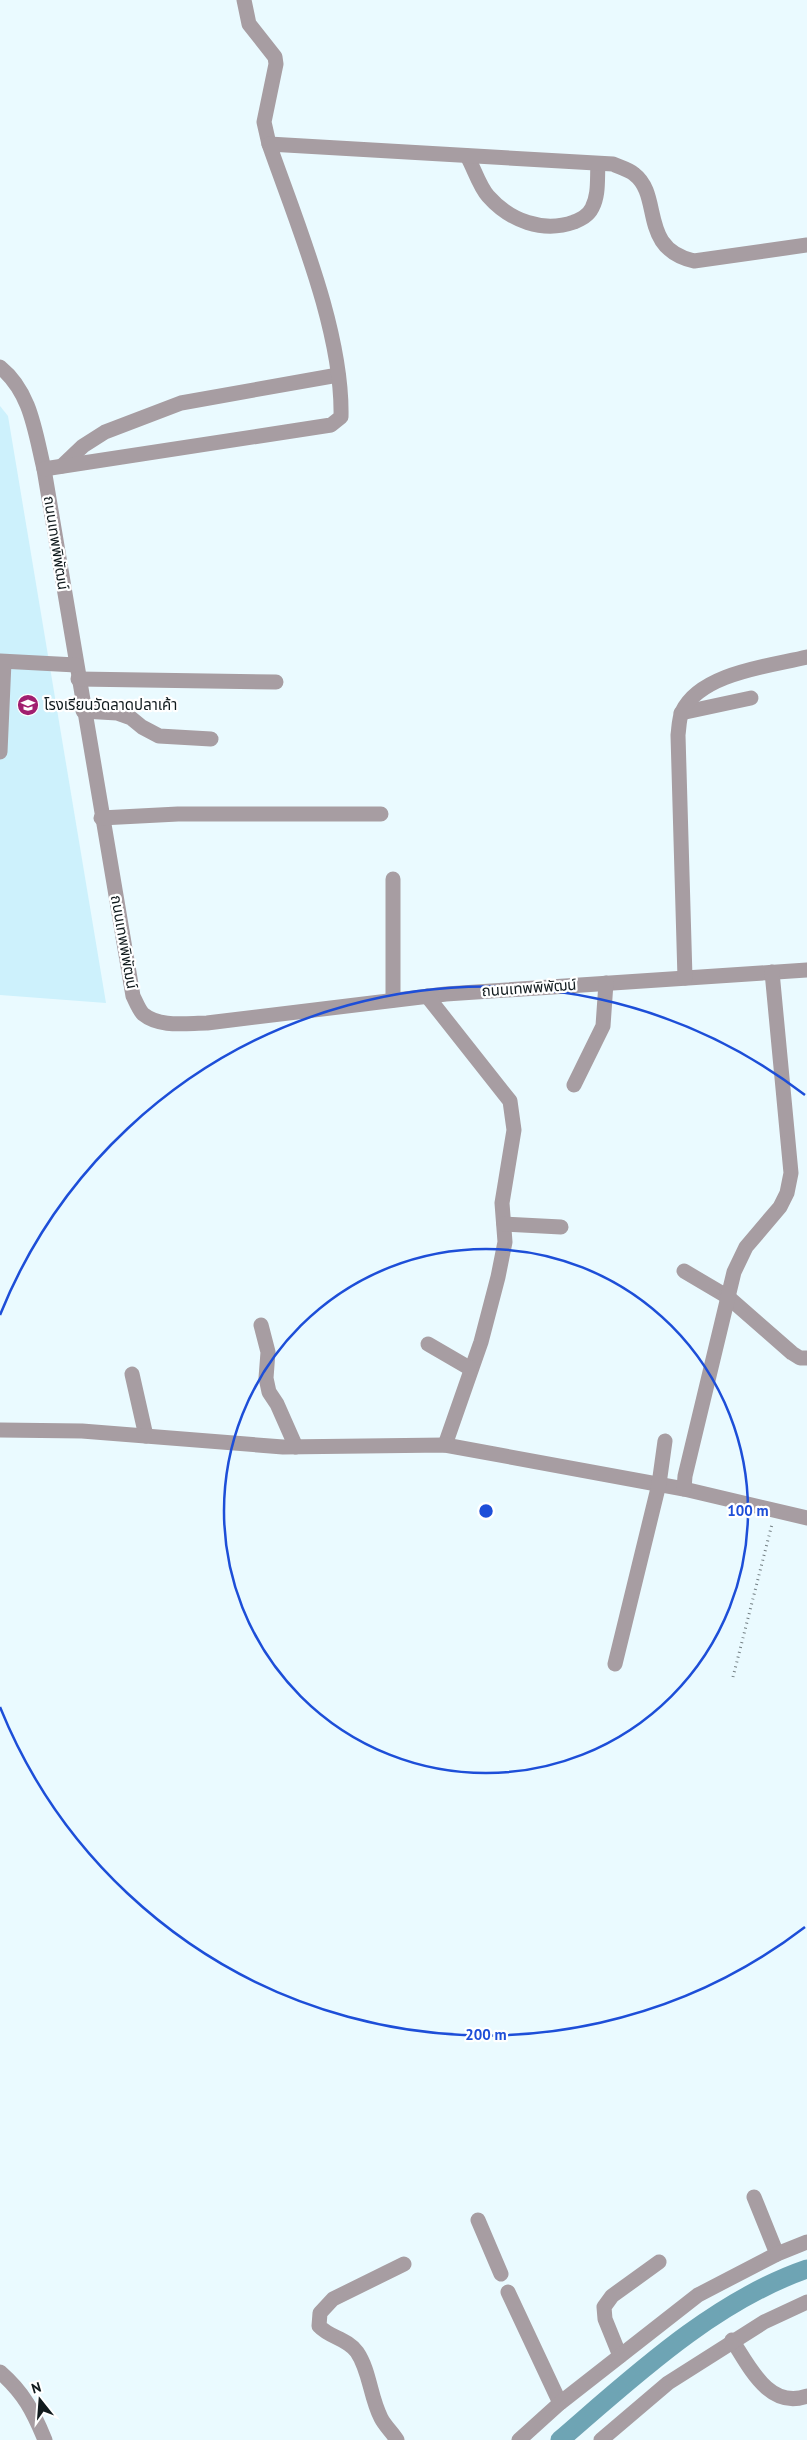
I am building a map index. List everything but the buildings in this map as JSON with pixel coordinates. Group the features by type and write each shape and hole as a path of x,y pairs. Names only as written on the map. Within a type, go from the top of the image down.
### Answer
{"street":[{"path":"44,469 331,425 341,417 334,347 314,272 269,144 264,122 276,64 274,57 249,24 244,0"},
{"path":"269,144 612,164 634,174 645,188 656,229 677,257 694,261 807,245"},
{"path":"468,156 487,195 502,209 524,222 558,228 582,219 590,211 596,199 598,164"},
{"name":"ถนนเทพพิพัฒน์","path":"0,367 18,386 30,408 44,469 101,818 133,996 142,1013 153,1020 173,1023 207,1023 427,996 807,970"},
{"path":"62,466 83,446 105,432 181,403 338,375"},
{"path":"686,978 678,735 681,713 688,702 704,687 735,674 807,658"},
{"path":"0,752 2,662 77,672 276,682"},
{"path":"681,713 752,698"},
{"path":"83,710 117,713 131,718 142,727 159,736 211,739"},
{"path":"101,818 178,814 381,814"},
{"path":"393,879 393,1000"},
{"path":"684,1489 685,1476 738,1264 746,1248 780,1207 791,1173 772,972"},
{"path":"574,1084 603,1026 606,983"},
{"path":"427,996 510,1101 514,1130 502,1203 505,1242 498,1277 472,1369 445,1445"},
{"path":"504,1224 561,1227"},
{"path":"684,1271 728,1298 792,1353 800,1358 807,1358"},
{"path":"261,1325 268,1352 266,1378 268,1392 277,1404 296,1447"},
{"path":"428,1344 472,1369"},
{"path":"132,1374 146,1436"},
{"path":"0,1430 82,1430 296,1447 445,1445 684,1489 807,1518"},
{"path":"615,1664 659,1484 665,1441"},
{"path":"754,2197 777,2254"},
{"path":"478,2220 501,2274"},
{"path":"519,2440 560,2403 698,2295 777,2254 807,2242"},
{"path":"620,2356 605,2319 604,2306 612,2296 659,2262"},
{"path":"397,2440 381,2418 364,2365 357,2352 349,2343 326,2333 319,2326 320,2313 333,2299 404,2264"},
{"path":"508,2292 560,2403"},
{"path":"602,2440 668,2383 732,2340 764,2322 807,2302"},
{"path":"732,2340 760,2382 774,2394 786,2399 798,2400 807,2396"},
{"path":"0,2372 18,2387 33,2412 45,2440"}],"path":[{"path":"733,1676 775,1510"}],"shaded area":[{"name":"โรงเรียนวัดลาดปลาเค้า","path":"0,406 8,416 106,1003 0,995"}],"waterway":[{"path":"560,2440 616,2391 707,2321 739,2300 807,2269"}],"place":[{"name":"โรงเรียนวัดลาดปลาเค้า","path":"28,705"}]}
